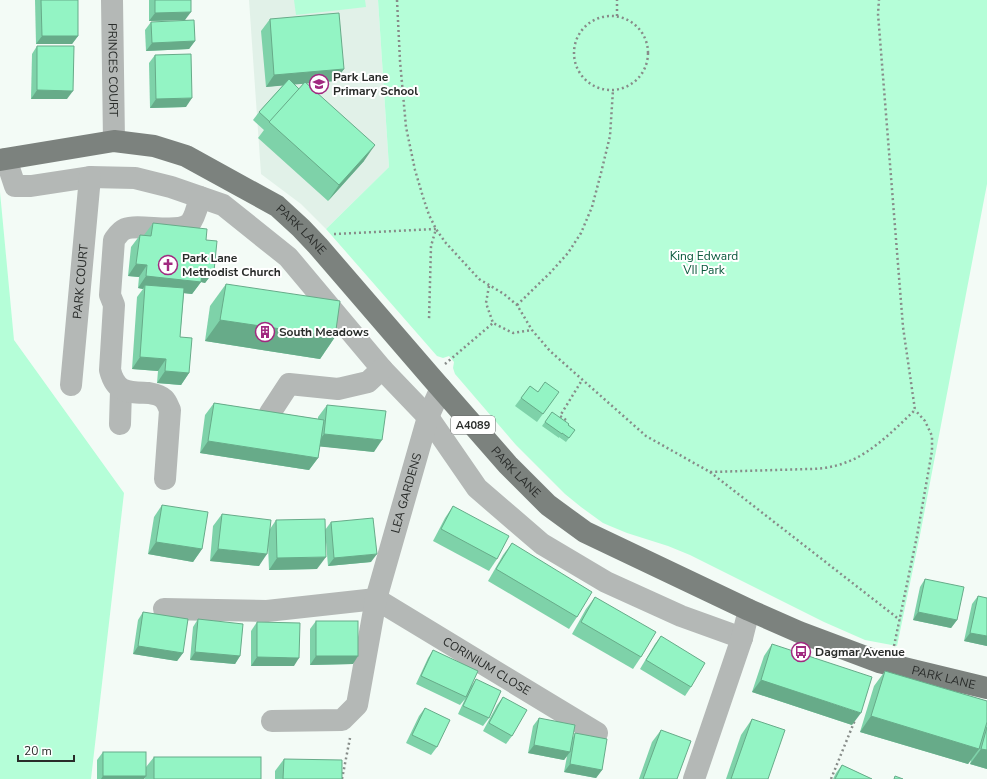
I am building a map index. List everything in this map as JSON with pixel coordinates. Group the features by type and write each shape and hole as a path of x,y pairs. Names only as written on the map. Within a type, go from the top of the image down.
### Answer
{"main road":[{"name":"PARK LANE","path":"3,160 114,141 154,146 186,156 277,206 301,228 508,464 548,505 585,532 749,610 799,632 879,662 987,688"}],"street":[{"name":"PRINCES COURT","path":"112,0 114,141"},
{"name":"PARK LANE","path":"3,160 16,186 31,186 90,177 135,178 171,187 223,205 288,257 382,369 428,417 477,488 542,544 606,582 681,616 742,638"},
{"name":"PARK COURT","path":"71,385 90,177"},
{"path":"165,479 170,410 167,403 163,398 156,394 121,390 112,377 110,370 114,305 110,295 114,240 124,229 177,229 184,227 190,223 200,197"},
{"path":"270,413 289,384 338,389 368,382 382,369"},
{"name":"LEA GARDENS","path":"272,721 342,720 357,705 376,599 428,417 436,383"},
{"path":"120,424 121,390"},
{"path":"164,609 267,611 376,599"},
{"name":"CORINIUM CLOSE","path":"376,599 597,733"},
{"path":"694,779 742,638 749,610"}],"path":[{"path":"398,0 400,61 406,126 415,170 429,215 445,242 479,279 504,294 517,305 532,330 550,351 646,436 710,472 900,620"},
{"path":"617,0 617,16"},
{"path":"879,0 878,14 903,327 915,410 925,421 932,436 932,451 917,536 890,664"},
{"path":"606,16 617,16 628,19 638,27 645,37 648,48 648,60 644,72 636,81 625,88 613,90 602,89 592,85 583,77 577,68 574,57 578,35 585,26 595,19 606,16"},
{"path":"517,305 568,253 581,233 592,207 602,173 610,136 613,90"},
{"path":"318,246 331,235 336,233 436,229"},
{"path":"429,320 431,246 436,229"},
{"path":"489,286 486,303 493,322 513,333 532,330"},
{"path":"436,383 493,322"},
{"path":"566,420 560,416 582,380"},
{"path":"710,472 820,469 836,466 856,458 875,445 915,410"},
{"path":"831,779 858,713"},
{"path":"342,779 351,735"}],"shaded area":[{"name":"Park Lane Primary School","path":"249,0 378,0 389,167 326,229 301,204 261,174"}],"green space":[{"path":"294,0 365,0 366,7 296,15"},
{"name":"King Edward VII Park","path":"378,0 987,0 987,184 920,535 897,646 865,640 824,622 690,555 603,523 581,507 565,494 516,445 455,374 453,368 454,362 449,356 443,358 437,356 326,229 389,167"},
{"path":"0,192 14,340 124,493 91,779 0,779"}],"building":[{"path":"41,0 78,0 78,36 42,36"},
{"path":"155,0 191,0 191,12 155,13"},
{"path":"339,13 344,69 274,75 270,19"},
{"path":"194,20 195,41 152,43 151,22"},
{"path":"37,46 74,46 73,91 37,90"},
{"path":"191,54 192,98 156,99 155,55"},
{"path":"289,79 299,89 270,122 259,112"},
{"path":"305,82 375,145 339,185 269,122"},
{"name":"Park Lane Methodist Church","path":"153,223 207,229 206,240 217,241 214,271 202,269 201,282 146,276 147,265 136,264 140,235 151,236"},
{"path":"226,284 340,301 335,337 220,320"},
{"path":"145,285 184,288 180,337 192,338 189,373 165,371 166,359 140,357"},
{"path":"545,382 559,392 543,414 521,398 530,386 538,392"},
{"path":"214,403 324,420 318,458 208,441"},
{"path":"327,405 386,411 382,440 324,434"},
{"path":"552,412 575,430 569,438 545,422"},
{"path":"162,505 208,512 202,549 156,542"},
{"path":"453,506 509,536 497,559 441,529"},
{"path":"222,514 271,520 267,554 218,549"},
{"path":"373,518 377,554 334,558 331,522"},
{"path":"325,519 326,557 277,558 276,520"},
{"path":"512,543 592,592 577,617 496,569"},
{"path":"925,579 964,587 957,620 918,612"},
{"path":"978,596 987,598 987,636 970,633"},
{"path":"595,597 656,632 641,657 581,622"},
{"path":"143,612 188,619 183,653 138,646"},
{"path":"198,619 243,624 240,656 195,652"},
{"path":"316,621 358,621 358,656 316,656"},
{"path":"257,622 300,623 299,658 257,657"},
{"path":"661,636 705,663 691,687 646,660"},
{"path":"772,644 872,677 861,713 761,680"},
{"path":"433,650 478,671 466,697 421,676"},
{"path":"885,671 987,701 987,722 979,749 871,716"},
{"path":"476,679 501,691 489,718 463,706"},
{"path":"503,697 527,710 512,736 489,723"},
{"path":"425,708 450,720 437,747 412,735"},
{"path":"539,718 575,725 570,752 534,745"},
{"path":"752,719 785,730 768,779 731,779"},
{"path":"987,727 987,750 981,749"},
{"path":"661,730 691,741 677,779 643,779"},
{"path":"575,733 607,739 602,770 570,764"},
{"path":"103,752 146,752 146,776 103,776"},
{"path":"154,757 261,757 261,779 154,779"},
{"path":"284,759 342,760 342,779 283,779"},
{"path":"842,765 872,779 835,779"},
{"path":"895,776 903,779 894,779"}],"place":[{"name":"Park Lane Primary School","path":"319,84"},
{"name":"Park Lane Methodist Church","path":"168,265"},
{"name":"South Meadows","path":"265,332"},
{"name":"Dagmar Avenue","path":"801,652"}]}
